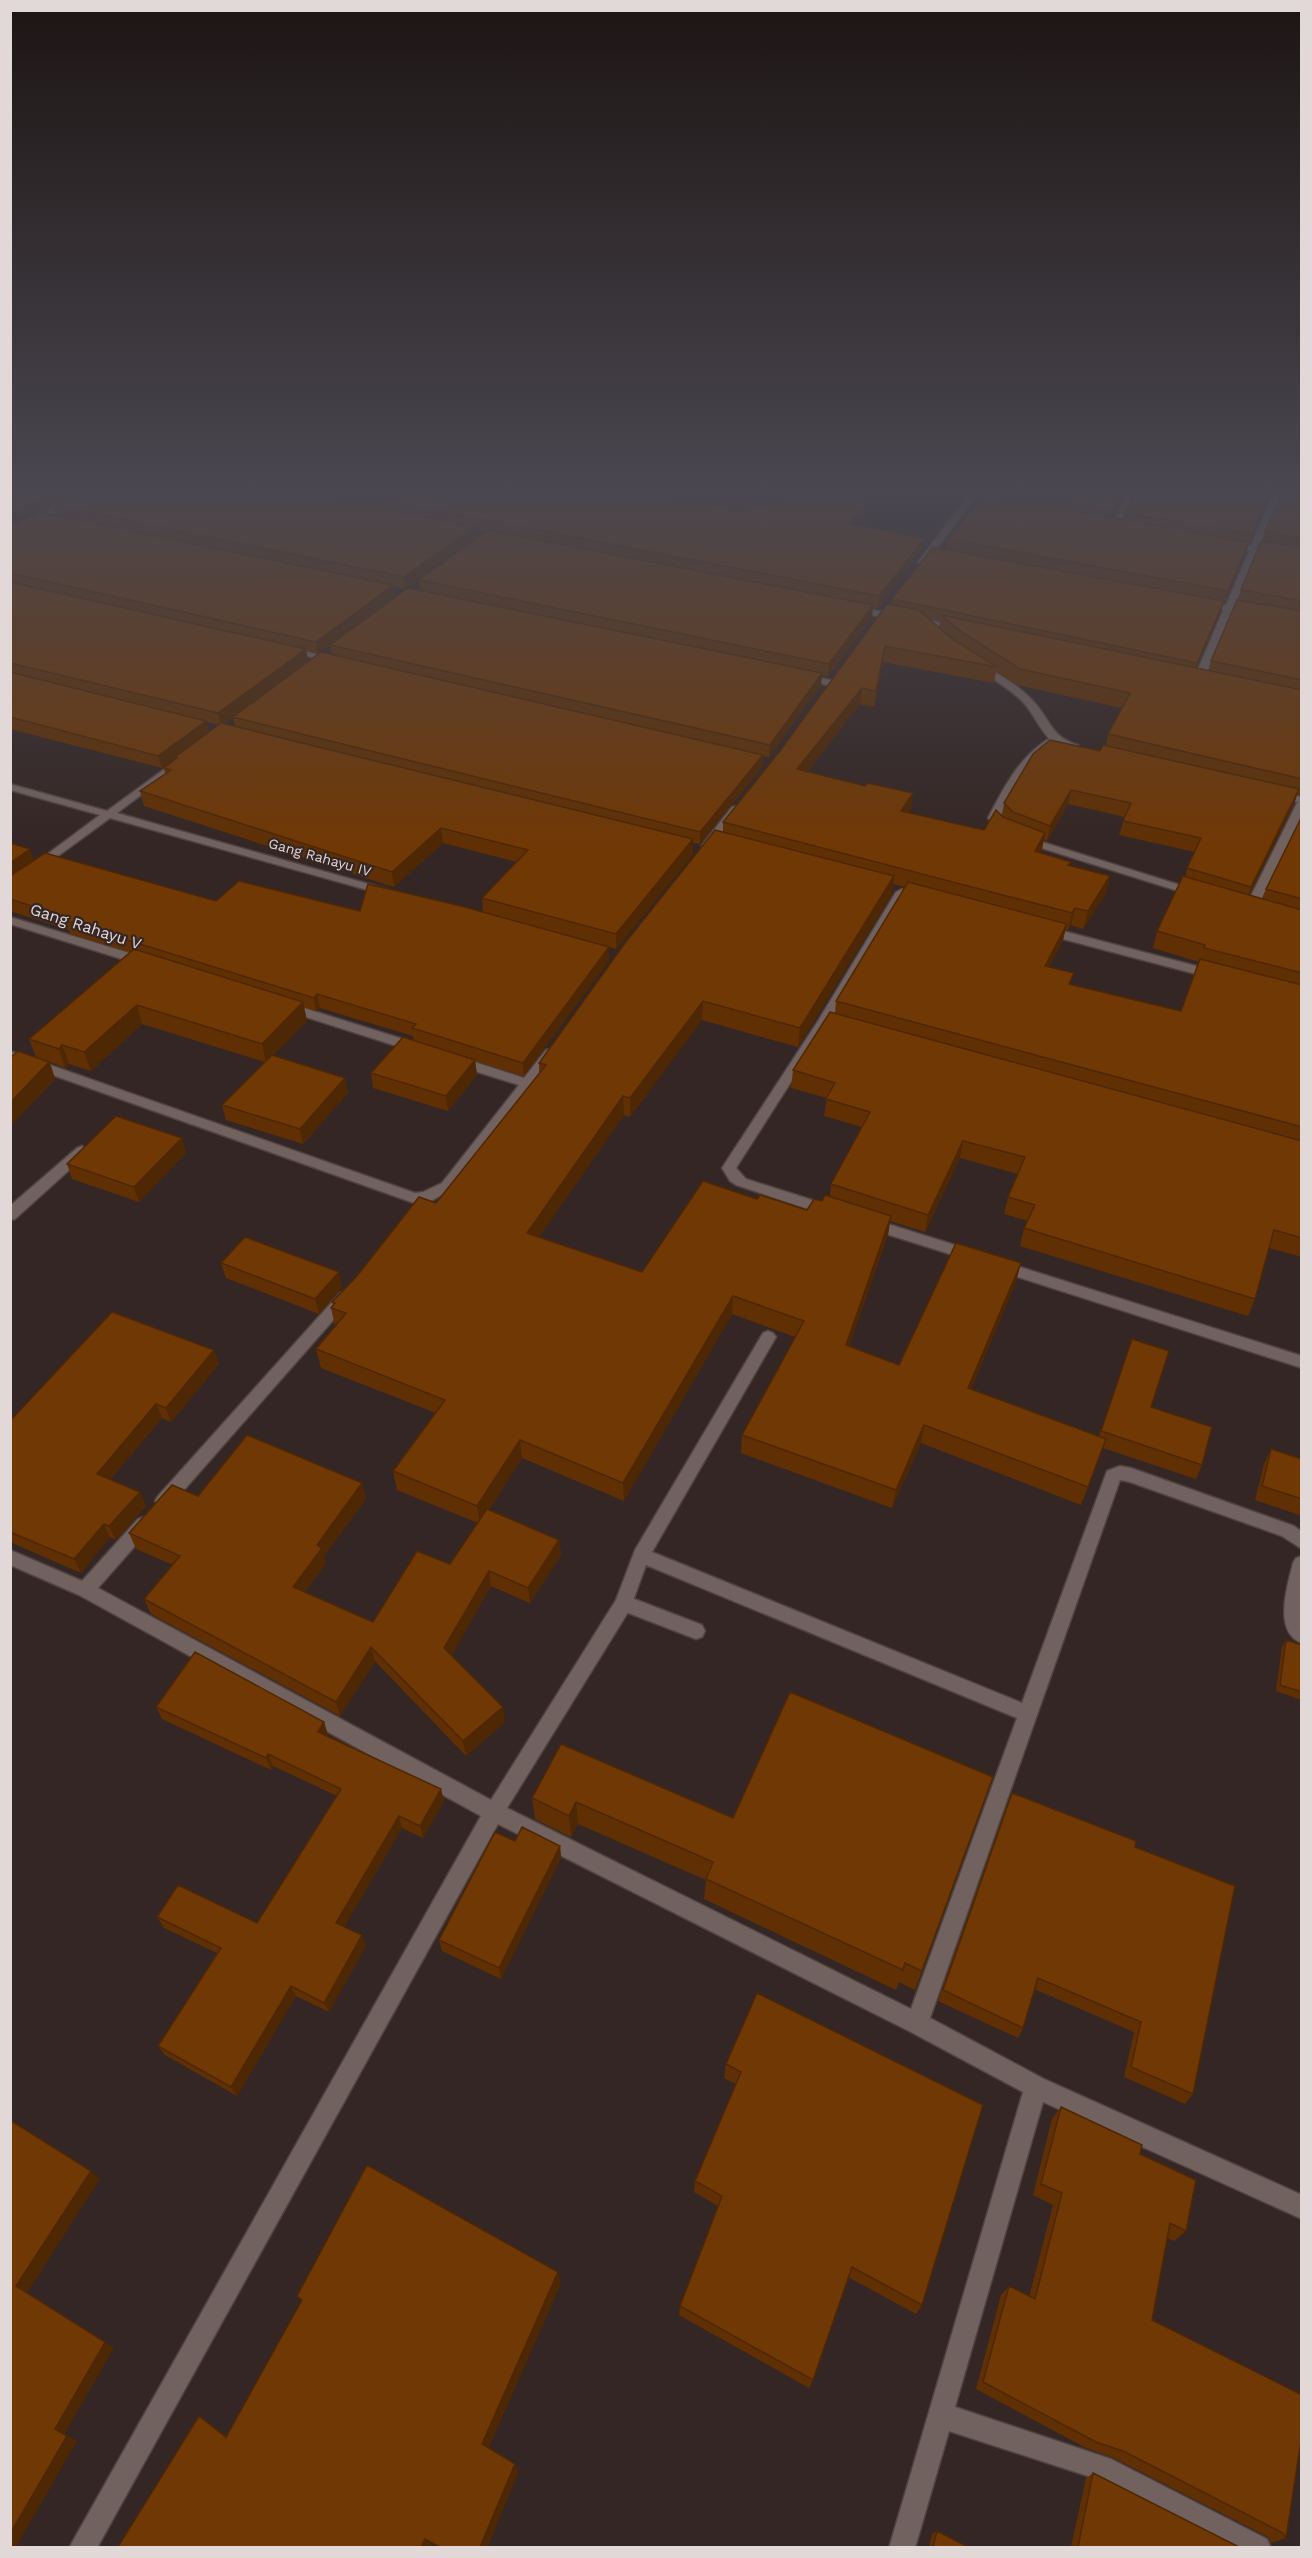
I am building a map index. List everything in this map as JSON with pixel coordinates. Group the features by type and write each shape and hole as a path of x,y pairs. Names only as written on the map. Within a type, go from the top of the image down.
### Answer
{"street":[{"path":"1212,605 1259,614"},
{"path":"846,608 966,630"},
{"path":"1199,679 1227,608"},
{"path":"920,621 936,635"},
{"path":"275,646 326,654 345,662"},
{"path":"312,664 326,654"},
{"path":"968,659 1021,694 1032,705 1054,740 1089,751"},
{"path":"797,676 832,683"},
{"path":"1187,677 1210,682"},
{"path":"1054,740 1035,751 1020,769 993,818 1005,831 1023,839 1204,896"},
{"path":"10,888 192,751"},
{"name":"Gang Rahayu IV","path":"10,787 393,893"},
{"path":"1249,909 1302,801 1268,792"},
{"path":"696,853 717,842 745,798"},
{"path":"902,892 830,1023 729,1168 735,1178 741,1182 1302,1362"},
{"name":"Gang Rahayu V","path":"10,920 157,966"},
{"path":"1028,925 1233,980"},
{"path":"269,1002 427,1052"},
{"path":"10,1054 414,1198 426,1197 447,1186 528,1084 561,1038"},
{"path":"450,1059 528,1084"},
{"path":"10,1215 93,1141"},
{"path":"85,1590 355,1286"},
{"path":"82,2547 494,1812 624,1603 640,1555 768,1337"},
{"path":"917,2023 1113,1476 1116,1473 1131,1475 1288,1531 1302,1542"},
{"path":"640,1555 1028,1714"},
{"path":"10,1557 85,1590 494,1812 917,2023 1036,2087 1302,2206"},
{"path":"1302,1563 1293,1619 1296,1629 1302,1635"},
{"path":"624,1603 696,1631"},
{"path":"902,2547 1036,2087"},
{"path":"940,2415 1102,2468 1258,2547"}],"building":[{"path":"10,605 113,605 306,649 218,713 10,663"},
{"path":"154,605 365,605 316,642"},
{"path":"384,605 493,605 822,673 770,745 330,645"},
{"path":"543,605 873,605 829,664"},
{"path":"886,605 919,610 951,638 997,667 885,646 876,691 862,688 797,769 865,786 867,783 913,793 901,811 984,830 996,810 1003,817 1045,833 1035,851 1071,862 1068,865 1110,876 1088,911 1075,908 1072,913 723,822 780,751"},
{"path":"922,605 1222,605 1197,663"},
{"path":"1235,605 1269,605 1302,611 1302,680 1211,661"},
{"path":"941,615 1302,690 1302,779 1108,734 1130,693 1020,669 960,631"},
{"path":"321,652 763,755 700,832 233,717"},
{"path":"10,672 206,721 158,756 10,717"},
{"path":"221,723 693,839 616,934 482,898 528,850 441,828 392,872 140,791 171,770 164,768"},
{"path":"1050,740 1100,751 1103,745 1299,789 1251,887 1187,868 1201,838 1123,821 1131,803 1071,790 1050,826 1013,812 1004,803 1033,754"},
{"path":"1302,816 1302,899 1266,889"},
{"path":"715,830 894,876 800,1028 703,1001 630,1098 623,1096 527,1233 642,1272 703,1181 757,1199 760,1195 807,1210 814,1199 822,1201 825,1195 891,1216 846,1345 899,1365 956,1243 1021,1263 968,1388 1106,1439 1088,1487 924,1425 896,1490 742,1435 804,1321 733,1296 623,1483 520,1440 477,1506 393,1471 445,1400 316,1349 346,1313 331,1308 335,1303 332,1302 357,1276 419,1197 436,1203 546,1065 539,1063 625,943"},
{"path":"10,843 30,849 10,863"},
{"path":"45,853 216,901 239,881 360,911 368,884 461,906 609,947 523,1063 412,1028 416,1024 317,994 314,998 66,921 69,918 10,899 10,876"},
{"path":"1183,876 1302,910 1302,973 1204,948 1205,945 1157,931"},
{"path":"908,882 1067,924 1045,966 1074,973 1069,984 1181,1011 1200,959 1302,985 1302,1127 836,1001"},
{"path":"134,949 303,1002 262,1044 137,1005 84,1052 62,1045 59,1049 29,1039"},
{"path":"830,1012 1302,1141 1302,1238 1274,1230 1255,1299 1024,1228 1035,1205 1008,1197 1025,1157 963,1141 928,1215 831,1184 870,1112 826,1099 835,1083 793,1070"},
{"path":"403,1037 475,1060 446,1096 371,1073"},
{"path":"18,1051 49,1062 10,1103 10,1058"},
{"path":"272,1055 345,1078 300,1129 222,1105"},
{"path":"116,1116 182,1138 134,1187 67,1164"},
{"path":"245,1237 339,1272 315,1299 221,1263"},
{"path":"112,1312 214,1350 166,1408 156,1404 97,1474 140,1492 109,1526 104,1524 74,1559 10,1532 10,1421"},
{"path":"1132,1339 1169,1351 1151,1407 1212,1427 1202,1465 1101,1431"},
{"path":"247,1435 362,1483 317,1545 322,1548 293,1587 373,1622 417,1551 450,1564 487,1509 559,1540 528,1588 489,1571 444,1648 503,1707 463,1741 371,1647 336,1702 144,1599 180,1556 129,1533 172,1485 198,1496"},
{"path":"1271,1449 1302,1459 1302,1499 1262,1486"},
{"path":"1286,1640 1302,1645 1302,1692 1280,1685"},
{"path":"195,1652 324,1722 318,1732 441,1789 420,1826 399,1816 336,1923 362,1935 324,2003 291,1986 231,2087 158,2046 221,1948 157,1917 178,1885 257,1923 341,1789 268,1754 266,1758 156,1707"},
{"path":"790,1692 993,1777 922,1971 905,1963 903,1970 706,1879 713,1862 576,1802 569,1816 532,1798 561,1744 733,1818"},
{"path":"1012,1793 1136,1841 1135,1847 1235,1886 1193,2094 1131,2067 1141,2022 1038,1978 1023,2028 943,1990"},
{"path":"522,1827 560,1846 499,1968 439,1940 495,1832 515,1841"},
{"path":"757,1993 983,2105 922,2305 852,2267 813,2380 680,2306 722,2196 695,2181 741,2072 726,2064"},
{"path":"1061,2107 1142,2145 1140,2154 1196,2180 1186,2231 1170,2223 1152,2320 1302,2395 1302,2434 1286,2538 1283,2533 1123,2451 1096,2442 983,2382 1009,2286 1035,2299 1062,2193 1041,2184"},
{"path":"10,2120 91,2171 16,2286 105,2342 55,2429 67,2436 10,2534"},
{"path":"367,2165 558,2272 482,2444 515,2464 480,2547 440,2547 425,2539 421,2547 118,2547 199,2416 226,2437 302,2300 297,2296"},
{"path":"1093,2473 1239,2547 1078,2547"},
{"path":"937,2531 968,2547 933,2547"}]}
